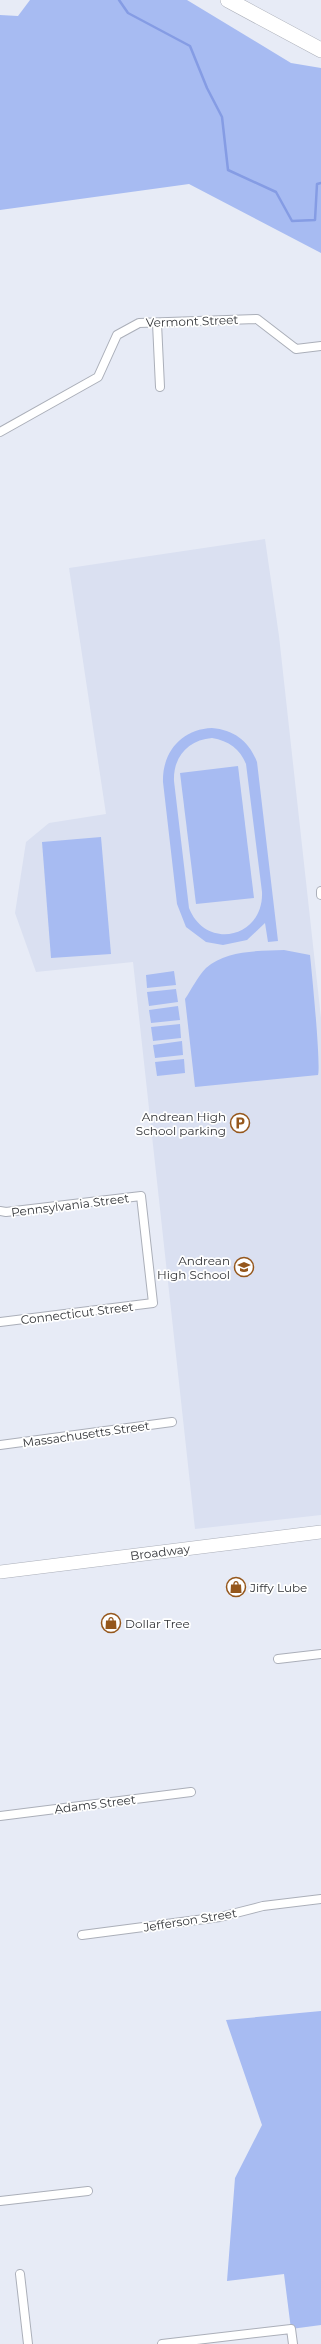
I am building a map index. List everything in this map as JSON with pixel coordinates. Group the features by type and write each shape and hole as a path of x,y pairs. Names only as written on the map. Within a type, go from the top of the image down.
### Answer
{"highway":[{"path":"228,0 321,50"}],"main road":[{"name":"Broadway","path":"0,1572 321,1532"}],"street":[{"name":"Vermont Street","path":"0,432 98,377 117,335 139,323 258,319 296,349 321,346"},
{"path":"157,323 160,387"},
{"name":"Pennsylvania Street","path":"0,1211 6,1212 141,1196 153,1303"},
{"name":"Connecticut Street","path":"0,1322 153,1303"},
{"name":"Massachusetts Street","path":"0,1445 172,1422"},
{"path":"278,1659 321,1654"},
{"name":"Adams Street","path":"0,1816 191,1792"},
{"name":"Jefferson Street","path":"82,1935 220,1917 263,1906 321,1899"},
{"path":"0,2201 88,2191"},
{"path":"20,2274 28,2344"},
{"path":"162,2344 291,2329 293,2344"}],"shaded area":[{"path":"30,0 187,0 291,63 321,68 321,253 189,184 0,210 0,15 18,16"},
{"name":"Andrean High School","path":"265,539 279,636 321,1018 321,1515 195,1529 133,962 36,972 15,913 26,842 49,823 106,814 69,568"},
{"path":"201,729 220,729 234,734 250,748 257,762 278,941 268,942 265,923 247,940 223,945 206,942 186,927 177,904 163,782 164,771 170,752 176,744 183,738","holes":["203,739 218,739 233,746 241,754 246,764 262,892 260,908 254,920 244,929 233,933 220,934 208,930 197,922 189,908 174,781 176,764 179,757 189,746"]},
{"path":"238,766 254,898 196,904 180,773"},
{"path":"101,837 111,954 51,958 42,842"},
{"path":"284,950 310,955 319,1068 318,1075 195,1087 185,999 197,979 206,968 223,958 243,953"},
{"path":"174,971 176,985 147,988 146,975"},
{"path":"176,989 178,1002 149,1006 147,992"},
{"path":"178,1006 180,1020 151,1023 149,1010"},
{"path":"180,1024 181,1038 153,1041 151,1027"},
{"path":"182,1041 183,1055 155,1058 153,1045"},
{"path":"184,1059 185,1073 157,1076 155,1062"},
{"path":"321,2011 321,2325 291,2329 284,2274 227,2281 235,2178 262,2125 226,2020"}],"waterway":[{"path":"119,0 128,13 190,46 207,88 222,117 228,170 276,192 292,221 315,220 317,184 321,183"}],"place":[{"name":"Andrean High School parking","path":"240,1123"},
{"name":"Andrean High School","path":"244,1267"},
{"name":"Jiffy Lube","path":"236,1587"},
{"name":"Dollar Tree","path":"111,1623"}]}
